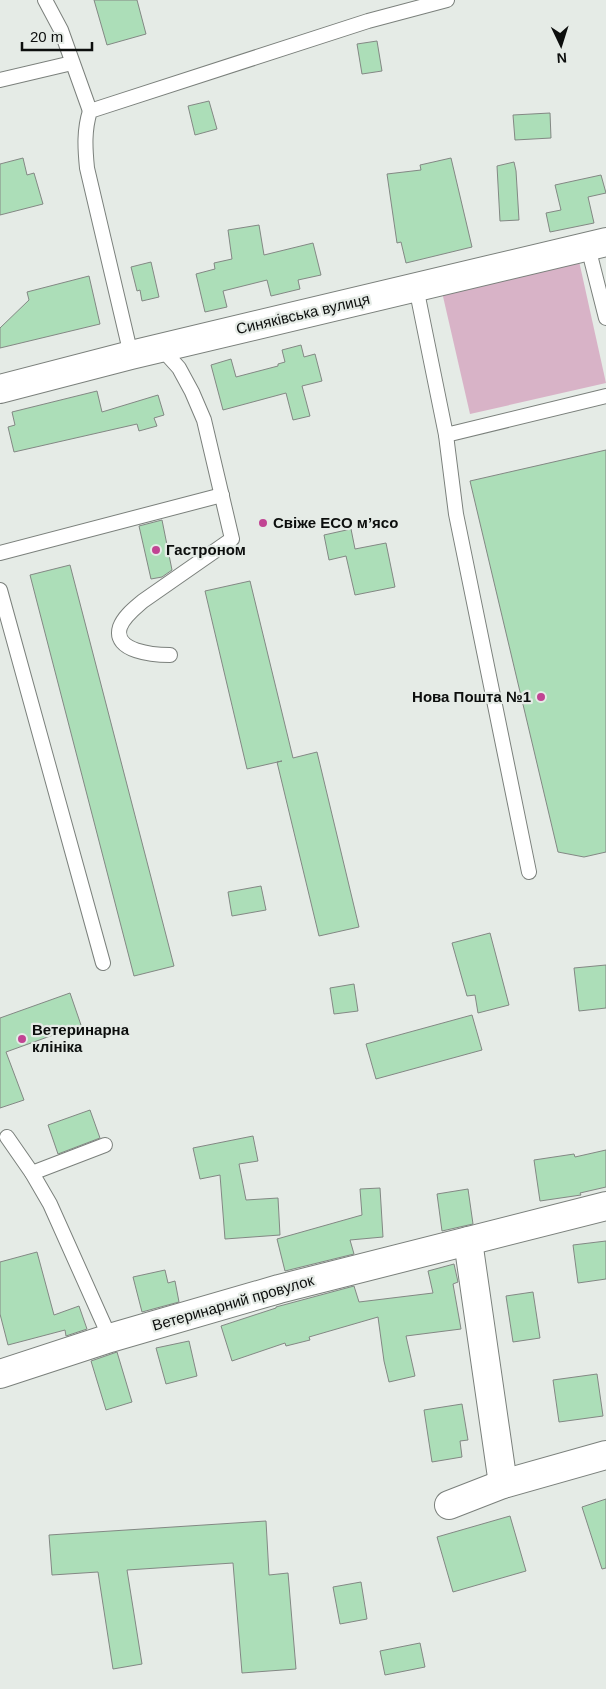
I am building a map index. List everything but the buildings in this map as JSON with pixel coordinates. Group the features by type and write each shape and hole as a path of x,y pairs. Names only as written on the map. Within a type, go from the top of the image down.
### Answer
{"street":[{"name":"Синяківська вулиця","path":"0,389 131,355 597,245"},
{"name":"Ветеринарний провулок","path":"0,1374 110,1338 279,1289 606,1206"},
{"path":"468,1241 504,1484"},
{"path":"449,1505 504,1484 606,1454"}],"lane":[{"path":"45,0 61,30 90,111 86,121 87,168 131,355"},
{"path":"90,111 368,21 448,0"},
{"path":"0,80 72,63"},
{"path":"597,245 606,318"},
{"path":"416,287 446,435 456,514 528,872"},
{"path":"161,348 179,368 204,420 232,539 143,601 130,612 119,629 122,640 128,647 154,655 170,655"},
{"path":"446,435 606,396"},
{"path":"0,553 222,495"},
{"path":"0,590 104,963"},
{"path":"7,1136 50,1204 110,1338"},
{"path":"32,1173 105,1145"}],"shaded area":[{"path":"579,261 606,383 470,414 442,292"}],"place":[{"name":"Свіже ECO м’ясо","path":"263,523"},
{"name":"Гастроном","path":"156,550"},
{"name":"Нова Пошта №1","path":"541,697"},
{"name":"Ветеринарна клініка","path":"22,1039"}]}
